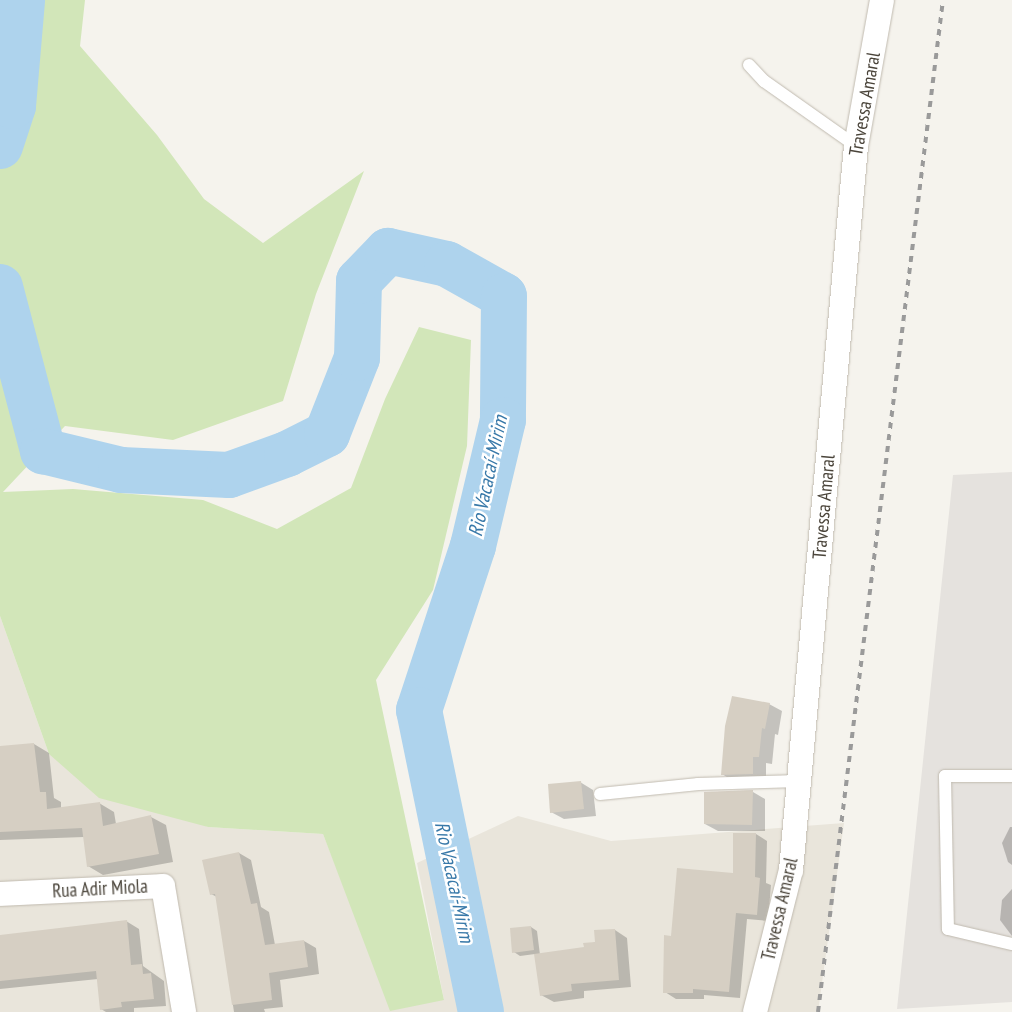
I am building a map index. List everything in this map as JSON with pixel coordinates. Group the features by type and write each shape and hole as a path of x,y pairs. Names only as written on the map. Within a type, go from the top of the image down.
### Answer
{"street":[{"name":"Travessa Amaral","path":"755,1012 792,870 856,146 882,0"},
{"name":"Rua Adir Miola","path":"0,894 163,886 184,1012"}],"lane":[{"path":"749,65 764,81 856,146"},
{"path":"1012,776 945,776 948,929 1012,944"},
{"path":"600,794 698,784 799,781"}],"shaded area":[{"path":"1012,472 1012,1002 897,1009 953,475"},
{"path":"0,616 49,754 208,827 323,834 353,910 444,1000 417,863 518,816 611,841 844,823 818,1012 0,1012"}],"green space":[{"path":"0,0 85,0 80,46 157,135 204,199 263,243 364,171 316,294 283,401 173,440 65,426 3,492 73,489 203,500 277,529 351,488 385,399 419,327 471,340 467,446 433,590 376,680 444,1000 390,1011 323,834 208,827 99,798 49,754 0,616"}],"building":[{"path":"732,696 770,703 765,729 762,728 759,757 753,757 753,774 721,775 725,726"},
{"path":"34,743 40,792 46,792 47,809 100,802 103,826 151,815 159,854 87,867 82,828 0,832 0,746"},
{"path":"581,781 584,809 550,813 548,784"},
{"path":"753,790 752,825 704,824 704,792"},
{"path":"733,833 756,833 755,877 760,878 757,915 736,913 729,992 693,989 693,993 663,993 664,935 671,936 677,868 733,873"},
{"path":"239,852 251,904 257,903 265,945 304,940 308,967 269,973 272,1000 232,1005 215,894 210,895 202,860"},
{"path":"127,920 131,965 142,964 143,974 151,973 154,999 121,1002 122,1007 100,1010 96,971 0,981 0,935"},
{"path":"531,926 534,950 512,953 510,928"},
{"path":"615,929 619,980 571,984 572,991 540,996 534,954 584,947 583,943 595,942 594,930"}],"waterway":[{"name":"Rio Vacacaí-Mirim","path":"0,146 13,106 22,0"},
{"name":"Rio Vacacaí-Mirim","path":"0,287 43,451 121,470 229,475 287,454 327,434 357,358 359,281 388,251 447,264 504,296 503,420 473,546 419,710 481,1012"}],"railway":[{"path":"818,1012 943,0"}]}
